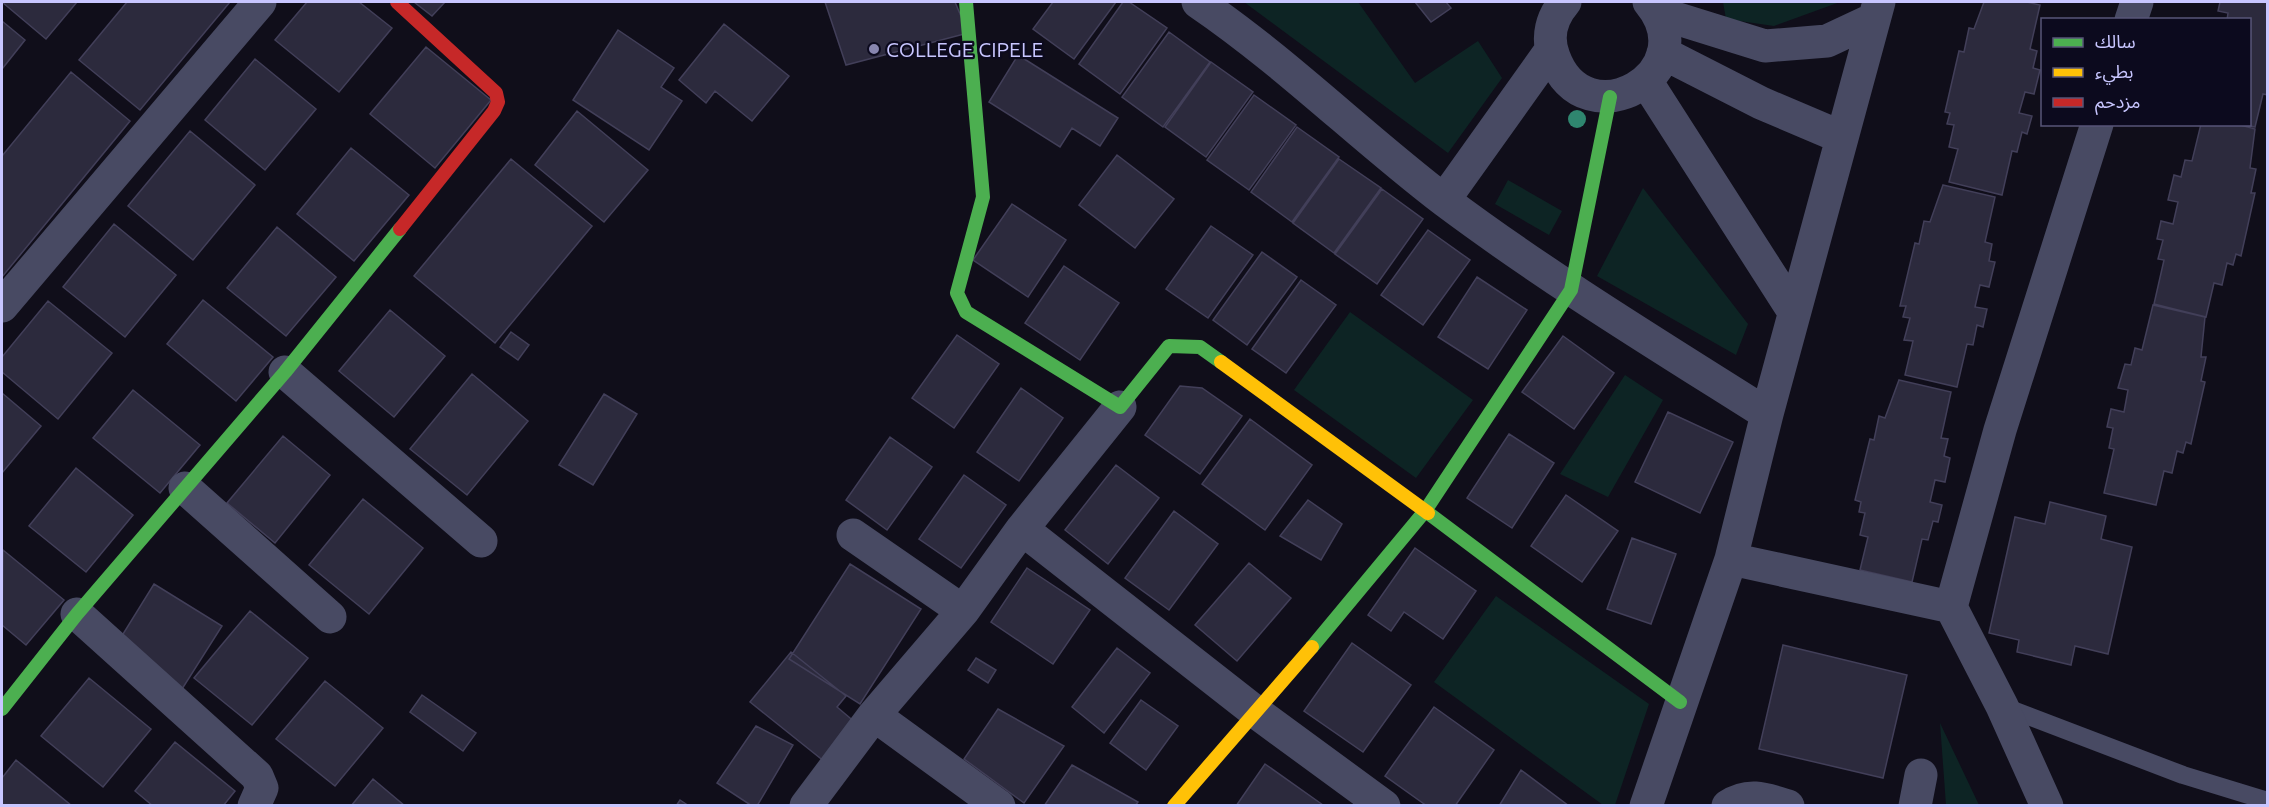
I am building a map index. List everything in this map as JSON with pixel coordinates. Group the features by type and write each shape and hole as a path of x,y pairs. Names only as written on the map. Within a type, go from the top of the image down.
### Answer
{"street":[{"path":"2,306 260,2"},
{"path":"2,709 77,614 285,372 494,111 498,102 496,93 397,2"},
{"path":"966,2 983,196 957,293 966,312 1120,407"},
{"path":"1198,2 1243,32 1444,200 1571,290 1767,414"},
{"path":"2132,18 2137,2"},
{"path":"1558,5 1551,30 1551,50 1558,68 1572,85 1590,94 1610,97 1629,93 1656,71 1664,53 1665,33 1654,8"},
{"path":"1654,8 1765,46 1827,41 1877,10"},
{"path":"1646,806 1731,559 1794,312 1877,10"},
{"path":"1444,200 1551,50"},
{"path":"1664,53 1761,103 1841,137"},
{"path":"1646,81 1794,312"},
{"path":"1174,806 1257,713 1425,510 1571,290 1610,97"},
{"path":"2047,806 2002,706 1951,607 2000,430 2096,126"},
{"path":"807,806 874,716 963,610 1022,529 1169,346 1200,347 1425,510 1680,702"},
{"path":"285,372 481,541"},
{"path":"185,488 330,617"},
{"path":"1022,529 1257,713 1384,806"},
{"path":"853,535 963,610"},
{"path":"1731,559 1951,607"},
{"path":"77,614 256,776 262,788 255,806"},
{"path":"874,716 999,806"},
{"path":"1728,806 1746,797 1757,796 1788,806"}],"lane":[{"path":"2002,706 2183,775 2268,801"}],"green space":[{"path":"1244,2 1358,2 1415,83 1478,41 1502,78 1448,153"},
{"path":"1723,2 1840,2 1774,26 1726,19"},
{"path":"1508,180 1562,211 1549,235 1495,204"},
{"path":"1643,188 1748,324 1736,355 1597,276"},
{"path":"1350,312 1473,400 1416,478 1294,390"},
{"path":"1625,375 1663,400 1608,497 1560,474"},
{"path":"1496,596 1649,704 1615,805 1603,805 1434,682"},
{"path":"1940,723 1979,805 1946,805"}],"building":[{"path":"2,2 77,2 46,39"},
{"path":"127,2 230,2 140,110 79,60"},
{"path":"307,2 359,2 392,28 339,92 275,40"},
{"path":"414,2 445,2 432,16"},
{"name":"COLLEGE CIPELE","path":"825,2 955,2 968,33 846,65"},
{"path":"1053,2 1116,2 1074,59 1033,29"},
{"path":"1123,2 1129,2 1167,28 1120,94 1079,64"},
{"path":"1415,2 1446,2 1451,8 1431,22"},
{"path":"1984,2 2027,2 2040,5 2030,49 2037,51 2033,68 2040,70 2034,94 2025,92 2019,113 2032,116 2027,134 2022,132 2017,152 2012,151 2002,195 1949,182 1958,149 1949,147 1954,125 1947,124 1950,113 1945,112 1959,51 1964,52 1969,28 1974,29"},
{"path":"2220,2 2268,2 2268,95 2263,94 2255,127 2251,126 2251,18 2227,18 2228,13 2218,11"},
{"path":"2,21 25,40 2,69"},
{"path":"724,24 789,76 752,121 715,91 706,103 679,80"},
{"path":"618,30 674,68 661,87 682,101 649,150 573,100"},
{"path":"1169,32 1210,62 1163,127 1122,97"},
{"path":"426,47 491,100 435,168 370,114"},
{"path":"1018,55 1118,118 1100,146 1072,128 1060,147 989,102"},
{"path":"255,59 316,109 265,170 205,120"},
{"path":"1211,62 1253,92 1206,157 1165,127"},
{"path":"71,72 130,121 2,277 2,156"},
{"path":"1254,95 1296,125 1249,190 1207,160"},
{"path":"577,111 648,170 604,222 535,165"},
{"path":"2201,126 2244,126 2255,129 2250,168 2256,169 2251,193 2255,193 2241,256 2236,254 2233,265 2227,263 2222,285 2214,283 2206,317 2154,304 2164,260 2158,259 2163,240 2157,239 2161,221 2173,224 2178,202 2168,200 2174,175 2181,177 2185,160 2192,161"},
{"path":"1297,127 1339,157 1292,222 1251,192"},
{"path":"190,131 255,185 193,260 128,206"},
{"path":"351,148 409,195 354,261 297,214"},
{"path":"1117,155 1174,199 1135,248 1079,205"},
{"path":"511,159 592,226 495,343 414,276"},
{"path":"1339,159 1381,188 1334,253 1293,223"},
{"path":"1943,185 1995,197 1985,242 1992,244 1989,261 1995,262 1989,287 1980,285 1975,307 1987,309 1983,327 1977,325 1973,345 1967,344 1957,387 1905,375 1913,341 1904,340 1910,318 1903,317 1906,306 1900,306 1915,243 1919,244 1924,221 1930,222"},
{"path":"1382,189 1423,219 1377,284 1335,254"},
{"path":"1012,204 1066,240 1028,297 973,260"},
{"path":"114,224 176,275 125,337 63,287"},
{"path":"1211,226 1253,255 1208,318 1166,289"},
{"path":"277,227 336,277 286,336 227,288"},
{"path":"1428,230 1470,260 1423,325 1381,295"},
{"path":"1262,252 1297,277 1247,345 1213,320"},
{"path":"1064,266 1119,303 1080,360 1025,323"},
{"path":"1477,277 1527,310 1488,369 1438,337"},
{"path":"1301,280 1336,305 1286,373 1252,349"},
{"path":"203,300 273,357 236,401 167,344"},
{"path":"48,301 112,353 58,419 2,372 2,357"},
{"path":"2153,305 2205,317 2201,357 2206,357 2201,381 2205,382 2191,444 2186,442 2183,453 2177,451 2172,473 2164,471 2156,505 2104,493 2114,449 2109,448 2113,428 2107,427 2111,409 2124,412 2128,390 2118,388 2125,364 2131,365 2135,348 2142,350"},
{"path":"390,310 445,356 394,417 339,371"},
{"path":"511,332 529,345 518,360 500,347"},
{"path":"957,335 999,364 954,428 912,398"},
{"path":"1563,336 1614,373 1574,429 1522,392"},
{"path":"472,374 528,421 467,495 410,449"},
{"path":"1899,380 1951,392 1941,438 1948,439 1944,456 1950,458 1945,482 1935,480 1930,502 1942,505 1938,522 1933,521 1928,540 1922,539 1912,582 1860,570 1868,537 1860,535 1865,513 1859,512 1861,502 1855,500 1870,439 1874,440 1879,416 1885,418"},
{"path":"1180,386 1202,388 1242,416 1200,474 1145,435"},
{"path":"1021,388 1063,418 1019,481 977,452"},
{"path":"133,390 200,445 160,493 93,438"},
{"path":"2,393 41,426 2,473"},
{"path":"604,394 637,414 593,485 559,465"},
{"path":"1668,412 1733,442 1700,513 1635,482"},
{"path":"1250,419 1312,465 1265,530 1202,484"},
{"path":"1509,434 1554,463 1512,528 1467,498"},
{"path":"283,436 330,475 275,543 227,503"},
{"path":"890,437 932,467 887,530 846,500"},
{"path":"1116,465 1159,498 1108,564 1065,530"},
{"path":"76,468 133,515 86,572 29,526"},
{"path":"964,475 1006,505 961,568 919,539"},
{"path":"1566,495 1618,531 1582,582 1531,546"},
{"path":"363,499 423,548 369,614 309,565"},
{"path":"1308,500 1342,524 1321,560 1280,536"},
{"path":"2050,502 2106,516 2101,539 2132,547 2108,654 2075,646 2071,665 2017,652 2019,640 1989,633 2015,517 2045,524"},
{"path":"1174,511 1218,544 1169,610 1125,578"},
{"path":"1632,538 1676,554 1651,624 1607,609"},
{"path":"1415,548 1476,591 1443,639 1404,612 1391,631 1368,615"},
{"path":"3,550 64,600 26,645 2,625"},
{"path":"1249,563 1291,598 1237,661 1195,625"},
{"path":"850,564 921,609 860,704 789,659"},
{"path":"1027,568 1090,610 1053,664 991,622"},
{"path":"154,584 222,626 177,697 110,655"},
{"path":"250,611 308,658 252,725 194,678"},
{"path":"1352,643 1411,685 1363,752 1304,711"},
{"path":"1783,645 1907,675 1883,778 1759,749"},
{"path":"1117,648 1150,673 1104,733 1072,707"},
{"path":"791,652 846,696 837,707 856,723 825,762 750,702"},
{"path":"976,658 996,670 988,683 968,670"},
{"path":"89,678 151,729 103,787 41,736"},
{"path":"325,681 383,728 335,786 276,739"},
{"path":"422,695 476,733 463,751 410,712"},
{"path":"1141,700 1178,726 1146,770 1110,743"},
{"path":"1434,707 1494,750 1455,806 1427,806 1385,776"},
{"path":"998,709 1064,746 1024,803 964,759"},
{"path":"756,726 793,745 757,806 752,806 717,783"},
{"path":"175,742 235,791 223,806 153,806 135,791"},
{"path":"16,760 72,806 2,806 2,778"},
{"path":"1265,764 1323,805 1236,806"},
{"path":"1072,765 1138,802 1135,806 1044,806"},
{"path":"1521,770 1569,806 1499,806"},
{"path":"373,779 405,806 351,806"},
{"path":"680,800 689,806 676,806"}],"traffic: fast":[{"path":"966,2 983,197 957,293 966,312 1120,407 1169,346 1200,347 1221,362"},
{"path":"1312,647 1425,511 1571,290 1610,97"},
{"path":"2,709 77,614 285,372 400,229"},
{"path":"1428,513 1680,702"}],"traffic: slow":[{"path":"1221,362 1428,513"},
{"path":"1174,806 1312,647"}],"traffic: jam":[{"path":"397,2 496,93 498,102 494,111 400,229"}],"place":[{"name":"COLLEGE CIPELE","path":"874,49"}]}
